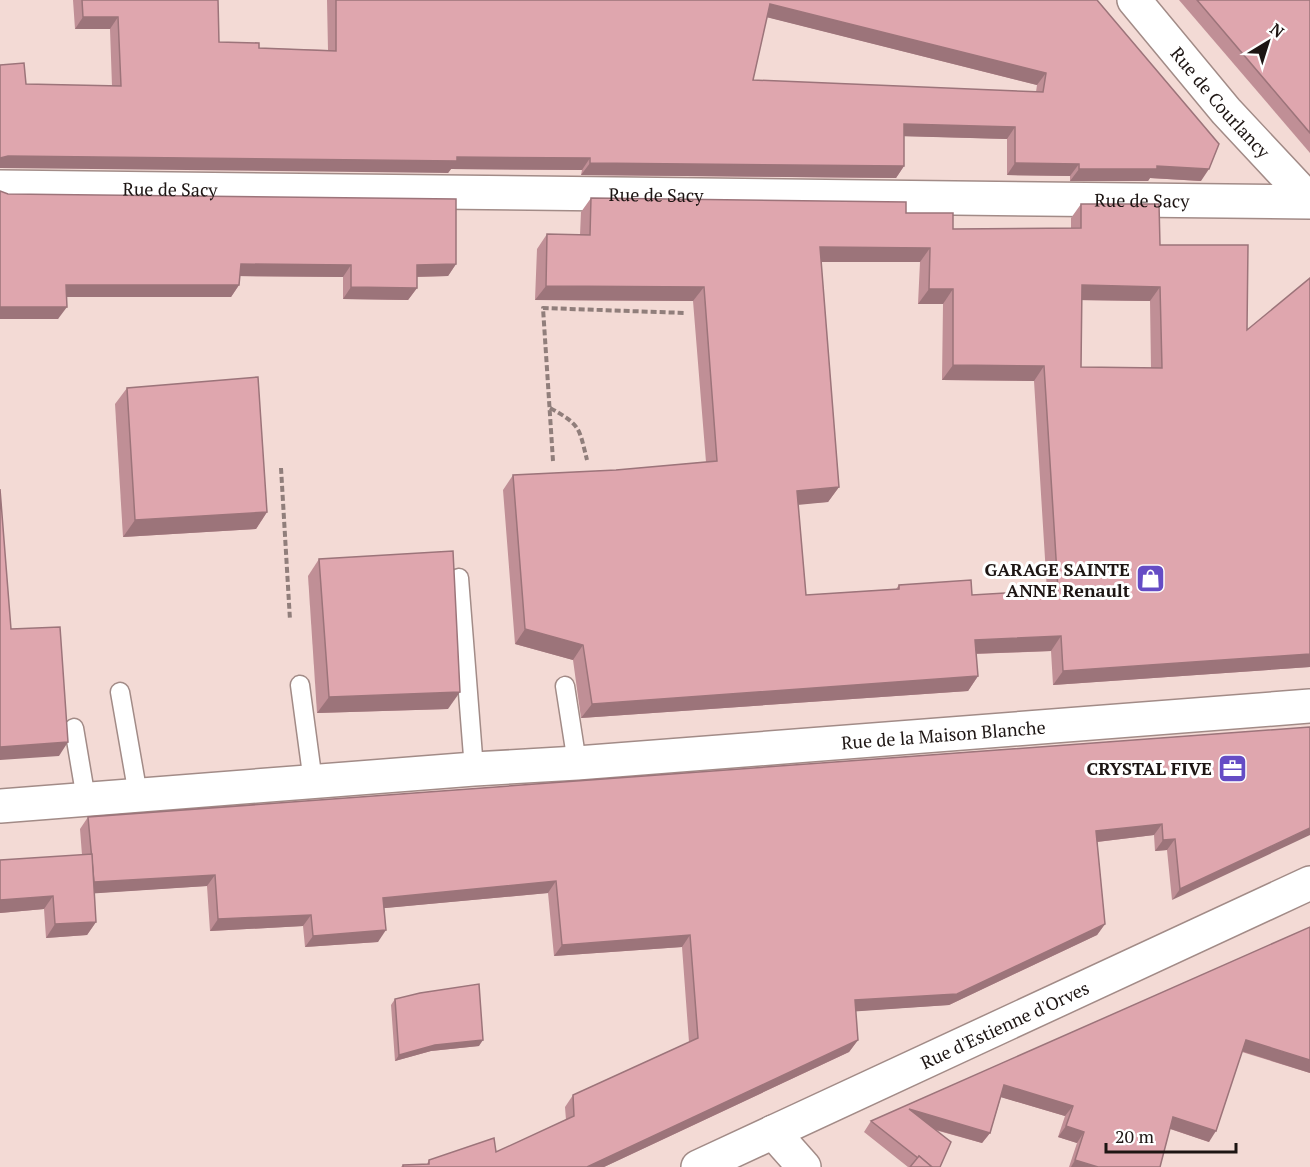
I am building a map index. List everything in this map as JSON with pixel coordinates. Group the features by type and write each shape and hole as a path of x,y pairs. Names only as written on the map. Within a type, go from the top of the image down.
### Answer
{"street":[{"name":"Rue de Courlancy","path":"1134,0 1226,111 1310,202"},
{"name":"Rue de Sacy","path":"0,187 1310,202"},
{"name":"Rue de la Maison Blanche","path":"0,806 1310,706"},
{"name":"Rue d'Estienne d'Orves","path":"698,1167 1310,883"},
{"path":"773,1132 804,1167"}],"lane":[{"path":"459,578 474,769"},
{"path":"300,685 313,782"},
{"path":"565,686 577,763"},
{"path":"120,692 138,795"},
{"path":"74,728 86,799"}],"path":[{"path":"553,461 543,308 686,313"},
{"path":"549,408 579,428 587,460"},
{"path":"281,468 290,620"}],"building":[{"path":"82,0 218,0 219,42 259,43 259,48 336,51 336,0 1097,0 1219,144 1209,169 1157,166 1157,169 1079,169 1079,164 1015,163 1015,127 904,124 904,166 590,163 590,158 457,157 457,161 8,156 0,158 0,65 24,63 26,84 121,86 118,17 83,17","holes":["770,4 1046,73 1043,92 753,80"]},
{"path":"1197,0 1310,0 1310,133"},
{"path":"0,191 8,194 456,199 456,264 417,265 417,288 351,287 351,265 241,264 239,285 66,285 67,307 0,307"},
{"path":"591,198 906,202 906,213 953,213 953,229 1081,228 1081,204 1159,204 1160,245 1248,245 1247,330 1310,278 1310,654 1063,671 1061,636 975,640 978,676 592,704 583,645 525,629 513,475 616,470 717,461 704,287 546,286 547,234 590,235","holes":["820,247 930,248 929,289 953,289 953,365 1044,366 1058,590 972,595 971,580 899,585 899,589 806,595 797,491 839,487","1082,285 1160,287 1162,368 1081,367"]},
{"path":"258,377 267,512 135,520 127,388"},
{"path":"0,489 11,629 60,627 68,742 0,747"},
{"path":"453,551 460,692 329,697 319,559"},
{"path":"1310,727 1310,828 1180,889 1175,839 1163,840 1162,824 1096,831 1105,924 957,994 855,1000 858,1040 587,1167 403,1167 403,1165 429,1164 429,1160 494,1138 496,1152 574,1116 573,1095 698,1038 690,935 562,945 556,881 383,898 386,930 313,936 311,915 218,919 215,875 94,882 88,817"},
{"path":"92,854 96,922 55,924 53,896 0,900 0,860"},
{"path":"1310,927 1310,1060 1246,1040 1216,1131 1173,1117 1160,1167 1098,1167 1075,1160 1084,1132 1066,1126 1073,1106 1004,1085 990,1133 909,1109 951,1142 940,1167 932,1167 919,1156 918,1158 871,1121"},
{"path":"479,984 483,1040 435,1045 399,1055 395,999"},
{"path":"919,1156 932,1167 910,1167"}],"place":[{"name":"GARAGE SAINTE ANNE Renault","path":"1151,579"},
{"name":"CRYSTAL FIVE","path":"1233,768"}]}
